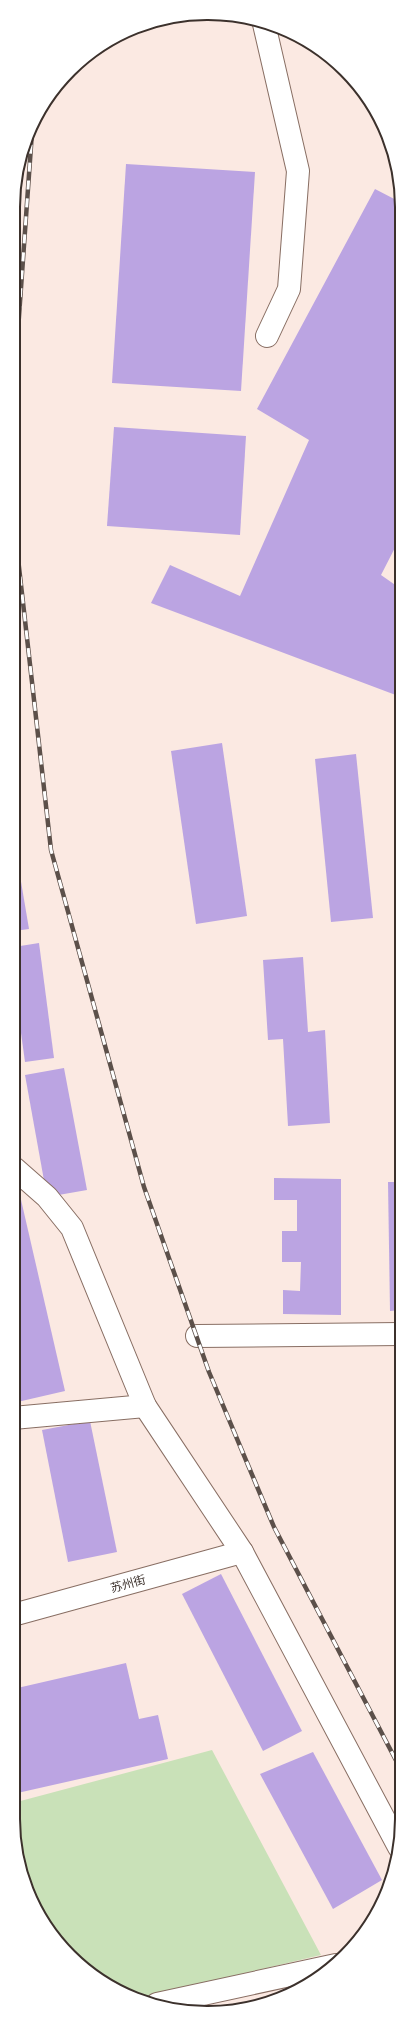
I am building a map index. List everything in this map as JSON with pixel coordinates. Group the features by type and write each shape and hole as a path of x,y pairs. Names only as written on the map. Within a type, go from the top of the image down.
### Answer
{"street":[{"path":"265,29 298,171 289,289 267,336"},
{"path":"20,1173 47,1197 72,1228 145,1406 242,1552 394,1837"},
{"path":"197,1336 395,1334"},
{"path":"20,1417 145,1406"},
{"name":"苏州街","path":"20,1613 242,1552"},
{"path":"168,2002 320,1969"}],"green space":[{"path":"212,1750 321,1955 148,1996 125,1987 93,1967 75,1951 59,1933 45,1912 34,1890 26,1867 20,1831 20,1801"}],"building":[{"path":"126,164 255,172 241,391 112,383"},
{"path":"375,189 395,199 395,548 381,575 395,585 395,695 151,603 170,565 240,596 309,440 257,409"},
{"path":"114,427 246,436 240,535 107,526"},
{"path":"222,743 247,916 196,924 171,751"},
{"path":"356,754 373,918 331,922 315,759"},
{"path":"20,876 29,929 20,930"},
{"path":"39,943 54,1058 25,1062 20,1026 20,946"},
{"path":"303,957 308,1032 325,1030 330,1123 288,1126 283,1039 268,1040 263,960"},
{"path":"64,1068 87,1190 47,1197 25,1075"},
{"path":"274,1178 341,1179 341,1315 283,1314 283,1290 300,1291 301,1262 282,1262 282,1231 297,1231 297,1200 274,1200"},
{"path":"388,1182 395,1182 395,1311 390,1311"},
{"path":"20,1195 65,1391 20,1401"},
{"path":"90,1421 117,1552 68,1562 42,1430"},
{"path":"221,1574 302,1731 263,1751 182,1594"},
{"path":"126,1663 139,1719 158,1715 168,1759 20,1792 20,1687"},
{"path":"313,1752 382,1880 333,1909 260,1774"}],"railway":[{"path":"20,302 31,144"},
{"path":"20,576 51,850 144,1187 209,1372 274,1527 395,1758"}]}
